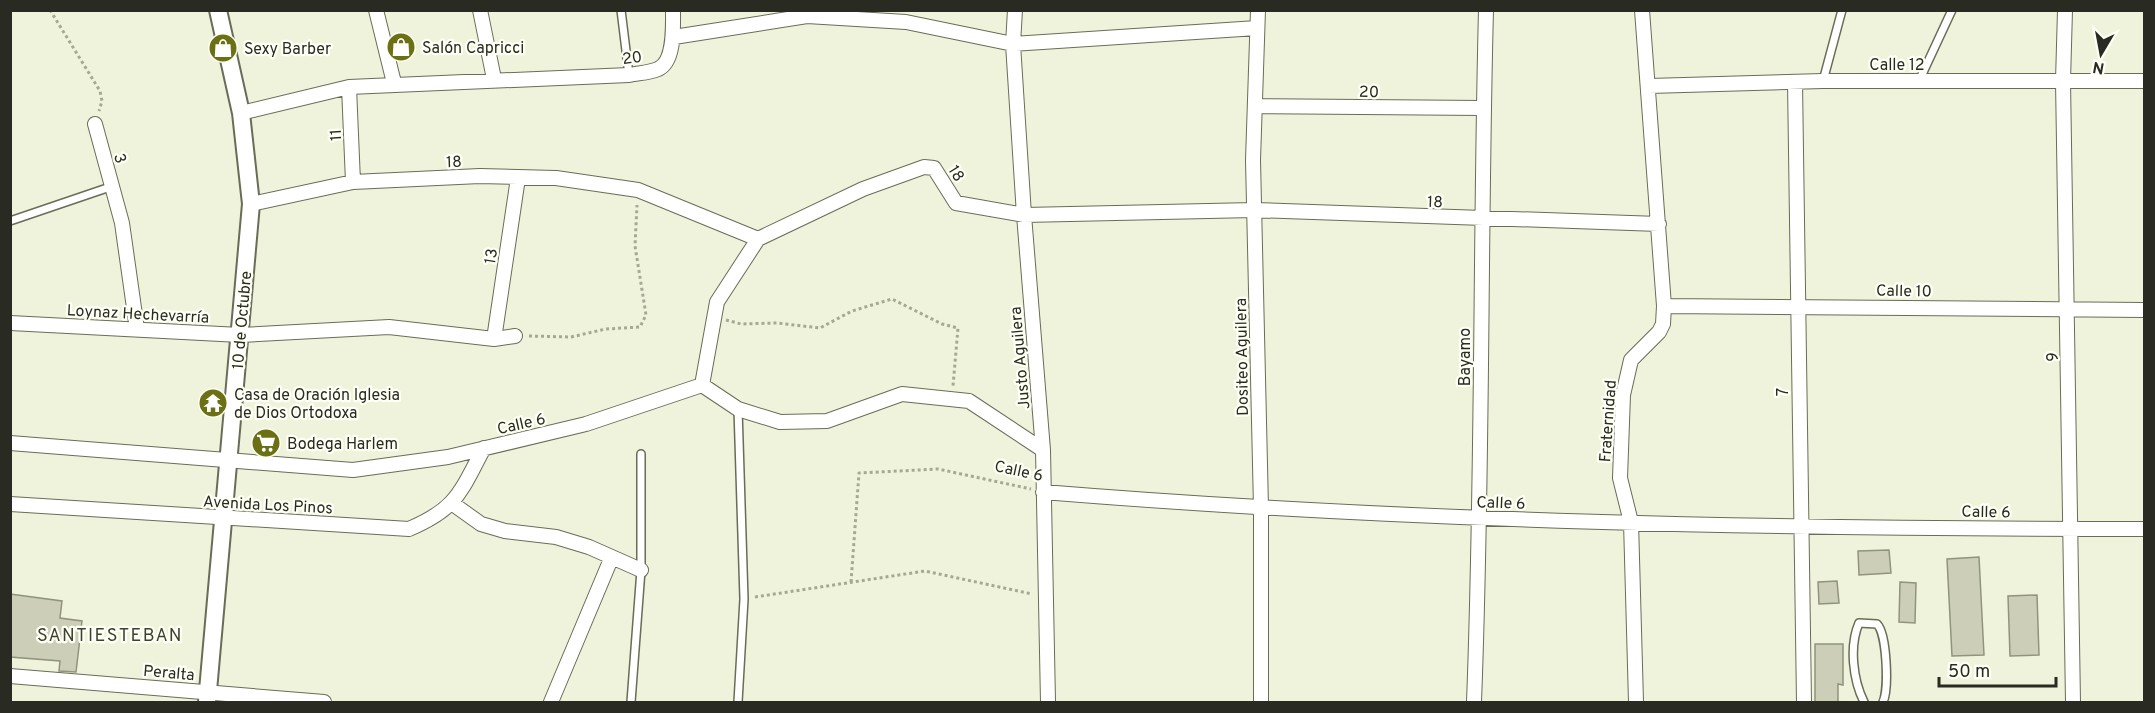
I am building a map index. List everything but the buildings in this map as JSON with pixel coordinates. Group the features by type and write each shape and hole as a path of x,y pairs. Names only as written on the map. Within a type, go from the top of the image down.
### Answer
{"street":[{"name":"10 de Octubre","path":"207,697 251,204 242,113 218,10"},
{"path":"376,10 394,83"},
{"path":"480,10 494,79"},
{"path":"673,10 674,37 807,15 906,22 1013,44 1257,28"},
{"name":"Justo Aguilera","path":"1015,10 1013,44 1042,450 1048,702"},
{"name":"Dositeo Aguilera","path":"1258,10 1254,210 1261,508 1261,702"},
{"name":"Bayamo","path":"1474,702 1481,518 1480,219 1486,10"},
{"name":"Fraternidad","path":"1636,702 1631,522 1620,478 1625,378 1631,360 1659,332 1663,324 1664,306 1642,10"},
{"name":"9","path":"2065,10 2063,81 2073,702"},
{"name":"20","path":"242,113 349,87 394,83 629,75 659,69 665,63 674,37"},
{"name":"Calle 12","path":"1649,86 1795,81 2145,81"},
{"name":"7","path":"1795,81 1799,306 1799,525 1804,702"},
{"name":"11","path":"349,87 353,182"},
{"name":"20","path":"1255,106 1483,108"},
{"name":"3","path":"95,124 122,223 137,329"},
{"name":"18","path":"251,204 353,182 480,176 556,178 638,190 758,239 863,189 924,166 934,168 957,203 1024,215 1254,210 1659,224"},
{"name":"13","path":"494,339 518,178"},
{"path":"702,385 717,302 758,239"},
{"name":"Calle 10","path":"1664,306 2145,309"},
{"name":"Loynaz Hechevarría","path":"10,323 240,335 389,327 494,339 515,336"},
{"name":"Calle 6","path":"10,442 353,470 448,457 586,424 702,385 738,409 780,422 827,421 902,394 969,401 1042,450"},
{"name":"Avenida Los Pinos","path":"10,504 409,529 429,520 453,504 484,448"},
{"name":"Calle 6","path":"1043,492 1261,508 1481,518 2145,529"},
{"path":"453,504 481,524 505,531 556,537 589,547 611,559 640,570"},
{"path":"551,702 611,559"},
{"name":"Peralta","path":"10,676 207,697 324,702"}],"lane":[{"path":"621,10 629,75"},
{"path":"1823,81 1842,10"},
{"path":"1919,81 1952,10"},
{"path":"10,221 113,186"},
{"path":"738,409 744,599 738,702"},
{"path":"631,702 640,570 640,454"},
{"path":"1864,702 1859,692 1853,659 1856,630 1859,623 1867,622 1876,624 1883,636 1887,682 1883,702"}],"path":[{"path":"50,10 100,91 102,101 95,124"},
{"path":"515,336 571,337 606,329 640,327 646,315 635,246 638,190"},
{"path":"715,317 741,324 777,323 819,328 852,311 892,299 942,324 958,328 952,399"},
{"name":"Calle 6","path":"851,582 859,473 938,470 1043,492"},
{"path":"744,599 925,571 1045,597"}],"place":[{"name":"Salón Capricci","path":"401,47"},
{"name":"Sexy Barber","path":"223,48"},
{"name":"Casa de Oración Iglesia de Dios Ortodoxa","path":"213,403"},
{"name":"Bodega Harlem","path":"266,443"}],"district":[{"name":"SANTIESTEBAN","path":"110,635"}]}
